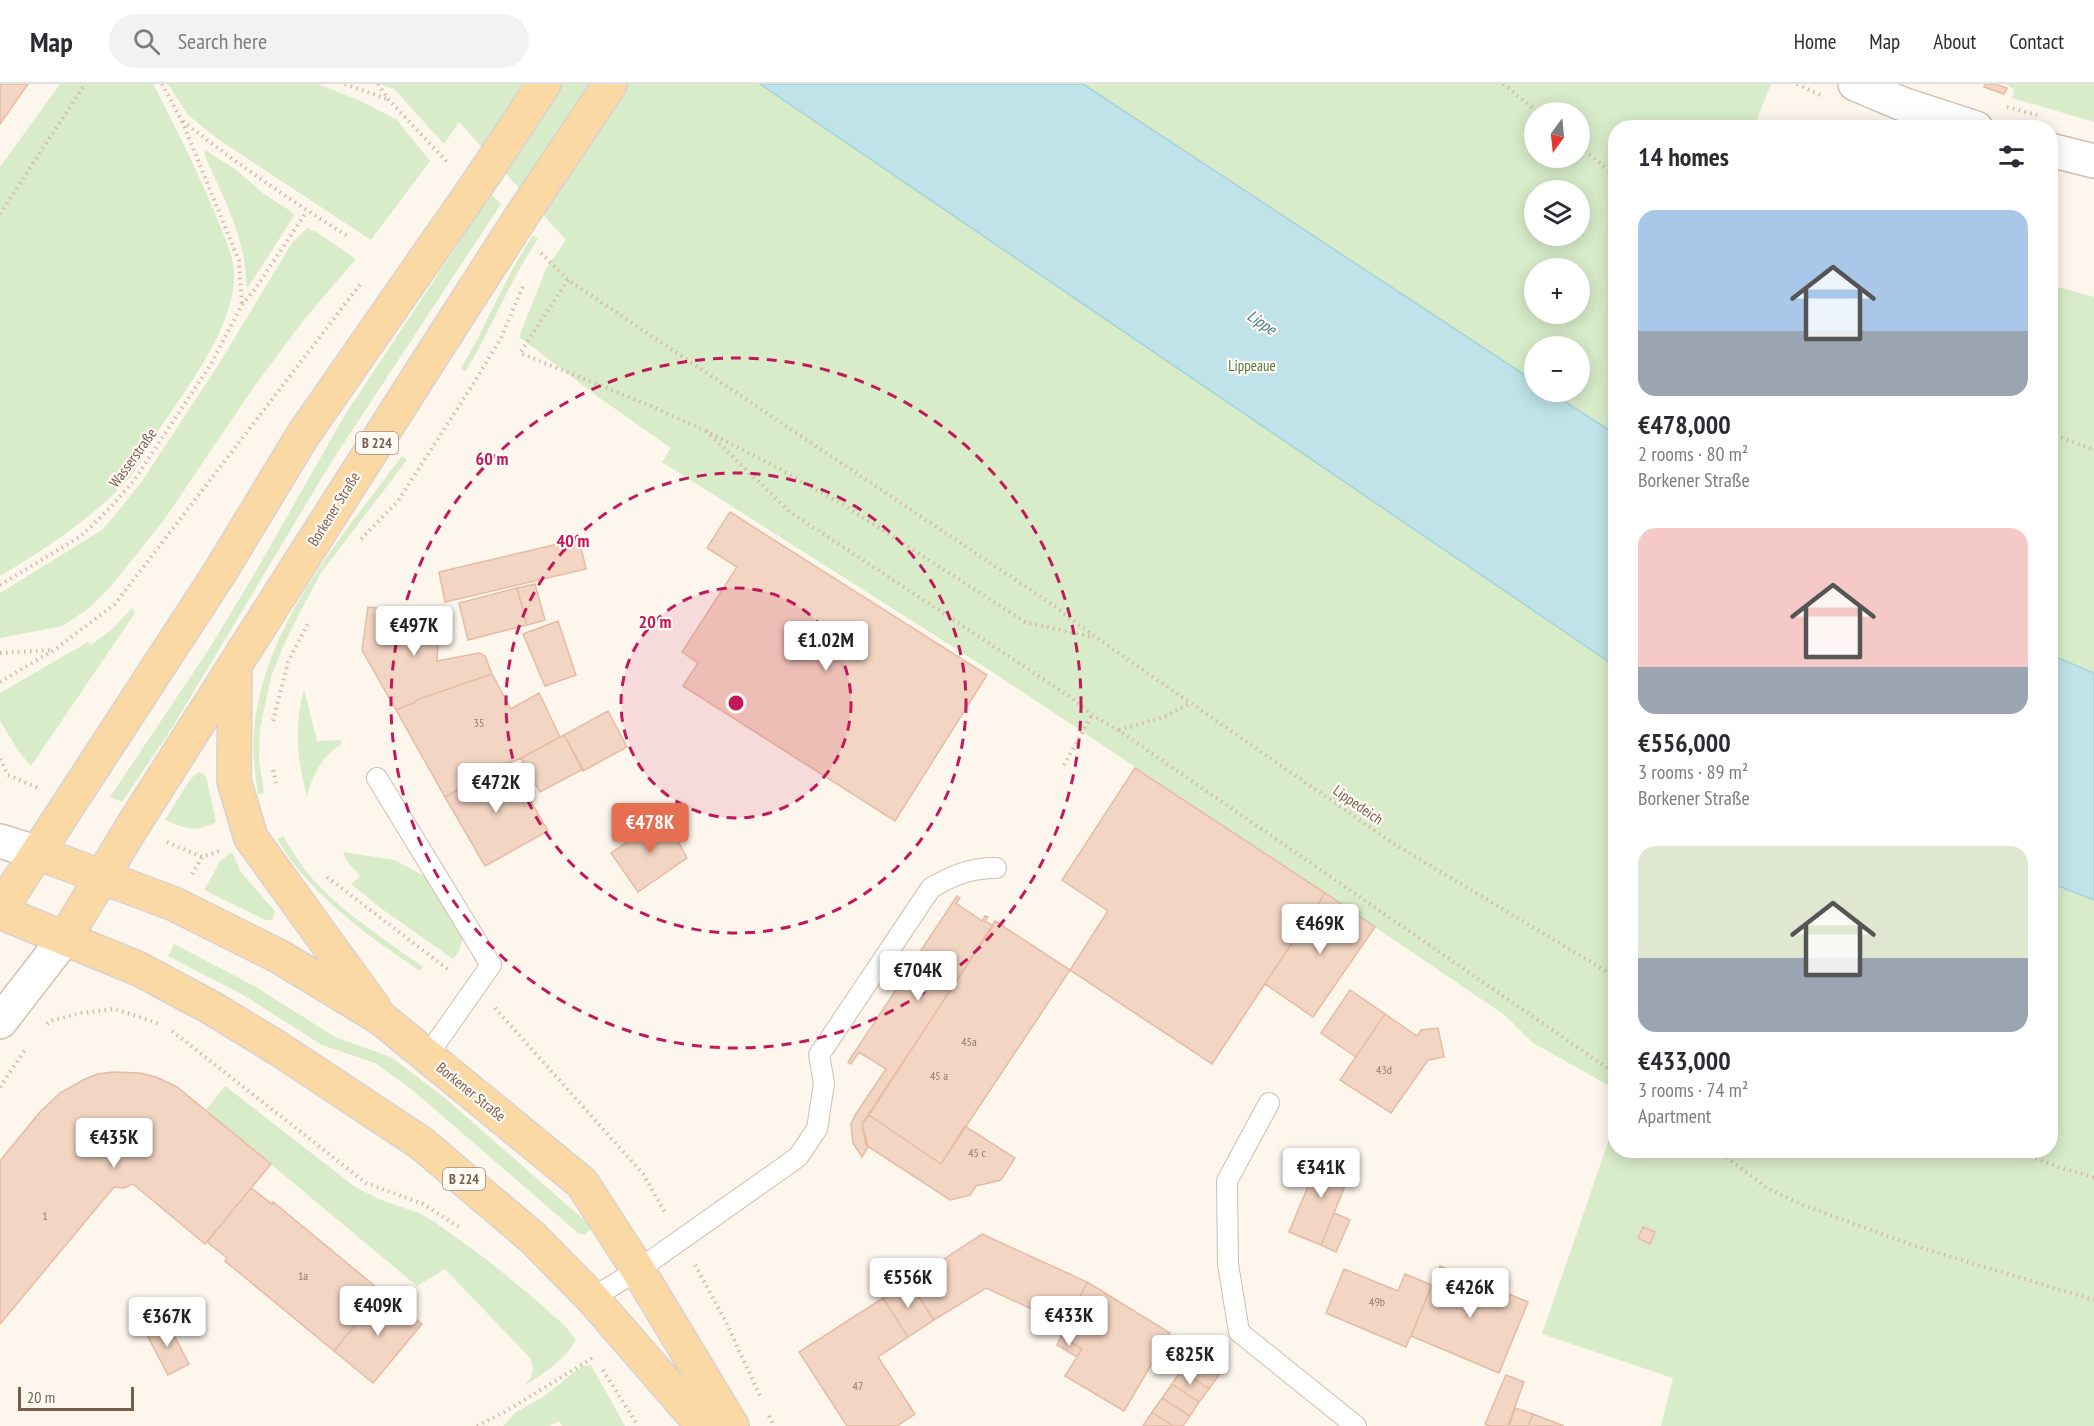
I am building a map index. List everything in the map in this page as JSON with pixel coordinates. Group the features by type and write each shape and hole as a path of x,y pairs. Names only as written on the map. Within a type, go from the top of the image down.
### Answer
{"main road":[{"path":"65,938 0,911 220,572 468,171 543,84"},
{"name":"Borkener Straße","path":"65,938 132,827 519,220 610,84"},
{"path":"235,666 234,781 251,838 382,1019"},
{"name":"Borkener Straße","path":"38,853 174,904 280,957 382,1019 582,1183 638,1270 732,1426"},
{"name":"B 224","path":"65,938 139,969 210,1007 279,1049 421,1143 533,1238 592,1298 703,1426"}],"street":[{"path":"1855,84 1905,105 1951,120"},
{"path":"2058,152 2094,161"},
{"path":"0,841 38,853"},
{"path":"0,1022 65,938"}],"lane":[{"path":"377,778 491,965 427,1056"},
{"path":"592,1298 638,1270 798,1157 817,1129 824,1083 819,1055 931,888 953,875 978,868 996,868"},
{"path":"1269,1103 1227,1181 1228,1264 1239,1332 1356,1426"}],"path":[{"path":"0,214 85,84"},
{"path":"162,84 182,121 239,261 242,305"},
{"path":"345,84 388,99"},
{"path":"378,84 388,99 451,166 468,171"},
{"path":"1503,84 1526,102"},
{"path":"2007,107 2039,115"},
{"path":"182,121 211,144 349,237"},
{"path":"1590,155 1608,170"},
{"name":"Wasserstraße","path":"0,585 81,536 133,482 211,364 242,305 255,290 307,210"},
{"name":"Lippedeich","path":"536,263 541,253 568,280 1040,597 1391,842 1608,972"},
{"path":"0,682 54,650 115,604 365,278"},
{"path":"568,280 520,353 706,431 842,504 1024,622 1097,638"},
{"path":"360,540 398,501 501,338 525,284"},
{"path":"706,431 790,512 1072,698 1092,715 1118,730 1608,1068"},
{"path":"2058,436 2094,450"},
{"path":"272,724 288,662 310,621"},
{"path":"0,654 54,650"},
{"path":"1118,730 1166,716 1191,703"},
{"path":"1064,765 1092,715"},
{"path":"273,764 278,794"},
{"path":"324,875 442,964 499,1011 643,1174 725,1320 764,1405"},
{"path":"50,1021 81,1013 115,1009 167,1027 366,1183 423,1204 469,1233"},
{"path":"1728,1158 1767,1188 1805,1206 1915,1246 2094,1300"},
{"path":"2034,1158 2094,1177"},
{"path":"588,1348 638,1426"},
{"path":"477,1426 508,1410 595,1356"},
{"path":"769,1415 774,1426"}],"green space":[{"path":"60,84 153,84 193,163 222,230 233,263 234,284 229,306 210,351 129,478 80,523 0,576 0,167"},
{"path":"168,84 318,84 363,102 397,120 430,161 371,240 219,140 188,115"},
{"name":"Lippeaue","path":"380,84 1771,84 1757,120 1608,120 1608,1085 1533,1043 1506,1016 994,673 662,462 671,448 519,337 546,269 566,240 459,122 444,144 394,89"},
{"path":"2005,84 2094,84 2094,122 2012,98 2014,89"},
{"path":"205,150 235,169 264,194 292,212 294,216 249,286 246,286 243,252 233,219 205,156"},
{"path":"491,194 501,204 330,464 172,728 122,802 110,797 209,649 343,418"},
{"path":"307,228 356,259 303,321 253,388 164,520 111,586 89,608 63,626 0,638 0,593 102,530 115,515 142,481 217,367 292,243"},
{"path":"533,235 538,239 518,271 465,372 461,368"},
{"path":"2058,287 2094,297 2094,1426 1661,1426 1673,1378 1542,1334 1608,1142 1608,1158 2058,1158"},
{"path":"402,456 407,460 321,573 283,647 271,677 260,729 259,760 264,793 258,794 254,730 261,691 273,654 289,618 309,584"},
{"path":"132,608 135,613 31,766 19,752 0,721 0,693 88,642 91,645 111,630"},
{"path":"304,689 317,741 340,740 342,744 319,766 307,796 298,743 299,716"},
{"path":"199,772 206,776 216,822 196,829 179,826 165,820 186,786"},
{"path":"283,836 306,871 332,898 423,967 420,971 389,950 331,904 297,868 277,839"},
{"path":"232,852 241,872 273,909 275,913 272,920 265,920 204,890 221,860"},
{"path":"343,852 395,860 433,881 463,936 460,949 455,957 453,959 351,884 360,876 346,860"},
{"path":"174,944 256,987 335,1037 391,1057 445,1098 592,1227 585,1235 578,1233 410,1088 375,1063 322,1045 245,996 168,956"},
{"path":"225,1086 355,1187 381,1200 419,1213 486,1259 565,1326 576,1340 566,1354 524,1386 532,1373 530,1358 445,1269 417,1286 206,1110"},
{"path":"591,1365 625,1426 562,1426 559,1421 549,1426 503,1426 516,1412 543,1397 582,1366"}],"water":[{"name":"Lippe","path":"760,84 1083,84 1524,374 1524,402 1565,402 1608,429 1608,661"},
{"path":"2058,658 2094,673 2094,900 2058,886"}],"building":[{"path":"0,84 28,84 0,124"},
{"path":"1985,84 2007,88 2004,94 1984,87"},
{"path":"730,512 987,675 895,821 683,686 698,663 682,652 737,567 707,548"},
{"path":"579,539 586,569 445,602 439,572"},
{"path":"535,584 545,620 527,625 517,588"},
{"path":"517,588 527,625 468,640 459,603"},
{"path":"368,607 418,613 431,610 429,628 439,626 437,661 479,653 485,656 492,674 416,700 396,710 362,650"},
{"path":"558,621 576,675 545,686 523,634"},
{"path":"492,674 511,709 539,693 560,737 521,758 508,762 445,797 396,710 416,700"},
{"path":"608,711 627,747 583,771 564,735"},
{"path":"564,735 583,769 540,792 521,758"},
{"path":"508,762 548,831 485,866 445,797"},
{"path":"1135,768 1325,893 1212,1064 1070,970 1108,911 1062,880"},
{"path":"665,816 687,858 638,892 611,853"},
{"path":"1325,893 1375,927 1313,1017 1265,984"},
{"path":"957,896 960,898 956,903 982,921 985,916 988,917 985,921 993,926 862,1124 868,1147 862,1157 853,1143 851,1124 886,1069 859,1052 851,1064 848,1062 900,984 902,986 915,967 912,964"},
{"path":"995,921 1070,970 941,1164 869,1115"},
{"path":"1350,990 1385,1014 1356,1057 1321,1033"},
{"path":"1385,1014 1417,1036 1421,1030 1438,1028 1444,1057 1428,1060 1391,1113 1340,1080"},
{"path":"113,1072 140,1073 156,1077 177,1087 271,1164 205,1244 133,1184 124,1188 114,1187 0,1324 0,1161 40,1112 60,1093 85,1079"},
{"path":"869,1115 941,1164 965,1126 1015,1158 1001,1180 976,1186 970,1195 950,1200 866,1145 862,1124"},
{"path":"1322,1153 1353,1166 1321,1245 1289,1232"},
{"path":"251,1188 272,1204 273,1202 382,1292 334,1351 225,1261 227,1258 207,1242"},
{"path":"1334,1213 1350,1220 1336,1252 1321,1245"},
{"path":"1643,1227 1655,1232 1650,1244 1638,1238"},
{"path":"982,1234 1087,1282 1067,1325 986,1288 934,1320 909,1282"},
{"path":"1440,1266 1528,1302 1499,1373 1411,1336"},
{"path":"1344,1269 1398,1291 1405,1274 1432,1285 1406,1347 1326,1313"},
{"path":"909,1282 934,1320 908,1337 883,1298"},
{"path":"1087,1282 1170,1333 1124,1411 1065,1376 1082,1349 1061,1336"},
{"path":"382,1292 422,1324 373,1383 334,1351"},
{"path":"883,1298 908,1337 878,1357 915,1414 897,1426 847,1426 799,1352"},
{"path":"167,1322 189,1364 168,1375 146,1333"},
{"path":"1061,1336 1082,1349 1077,1357 1057,1345"},
{"path":"1201,1342 1228,1361 1219,1375 1191,1356"},
{"path":"1191,1356 1219,1375 1209,1389 1181,1370"},
{"path":"1181,1370 1209,1389 1199,1402 1172,1384"},
{"path":"1506,1375 1524,1382 1508,1426 1490,1426 1485,1424"},
{"path":"1172,1384 1199,1402 1190,1416 1162,1398"},
{"path":"1162,1398 1190,1416 1183,1426 1173,1426 1152,1412"},
{"path":"1515,1408 1533,1414 1528,1426 1509,1426"},
{"path":"1152,1412 1173,1426 1143,1426"},
{"path":"1533,1414 1564,1426 1528,1426"}]}
